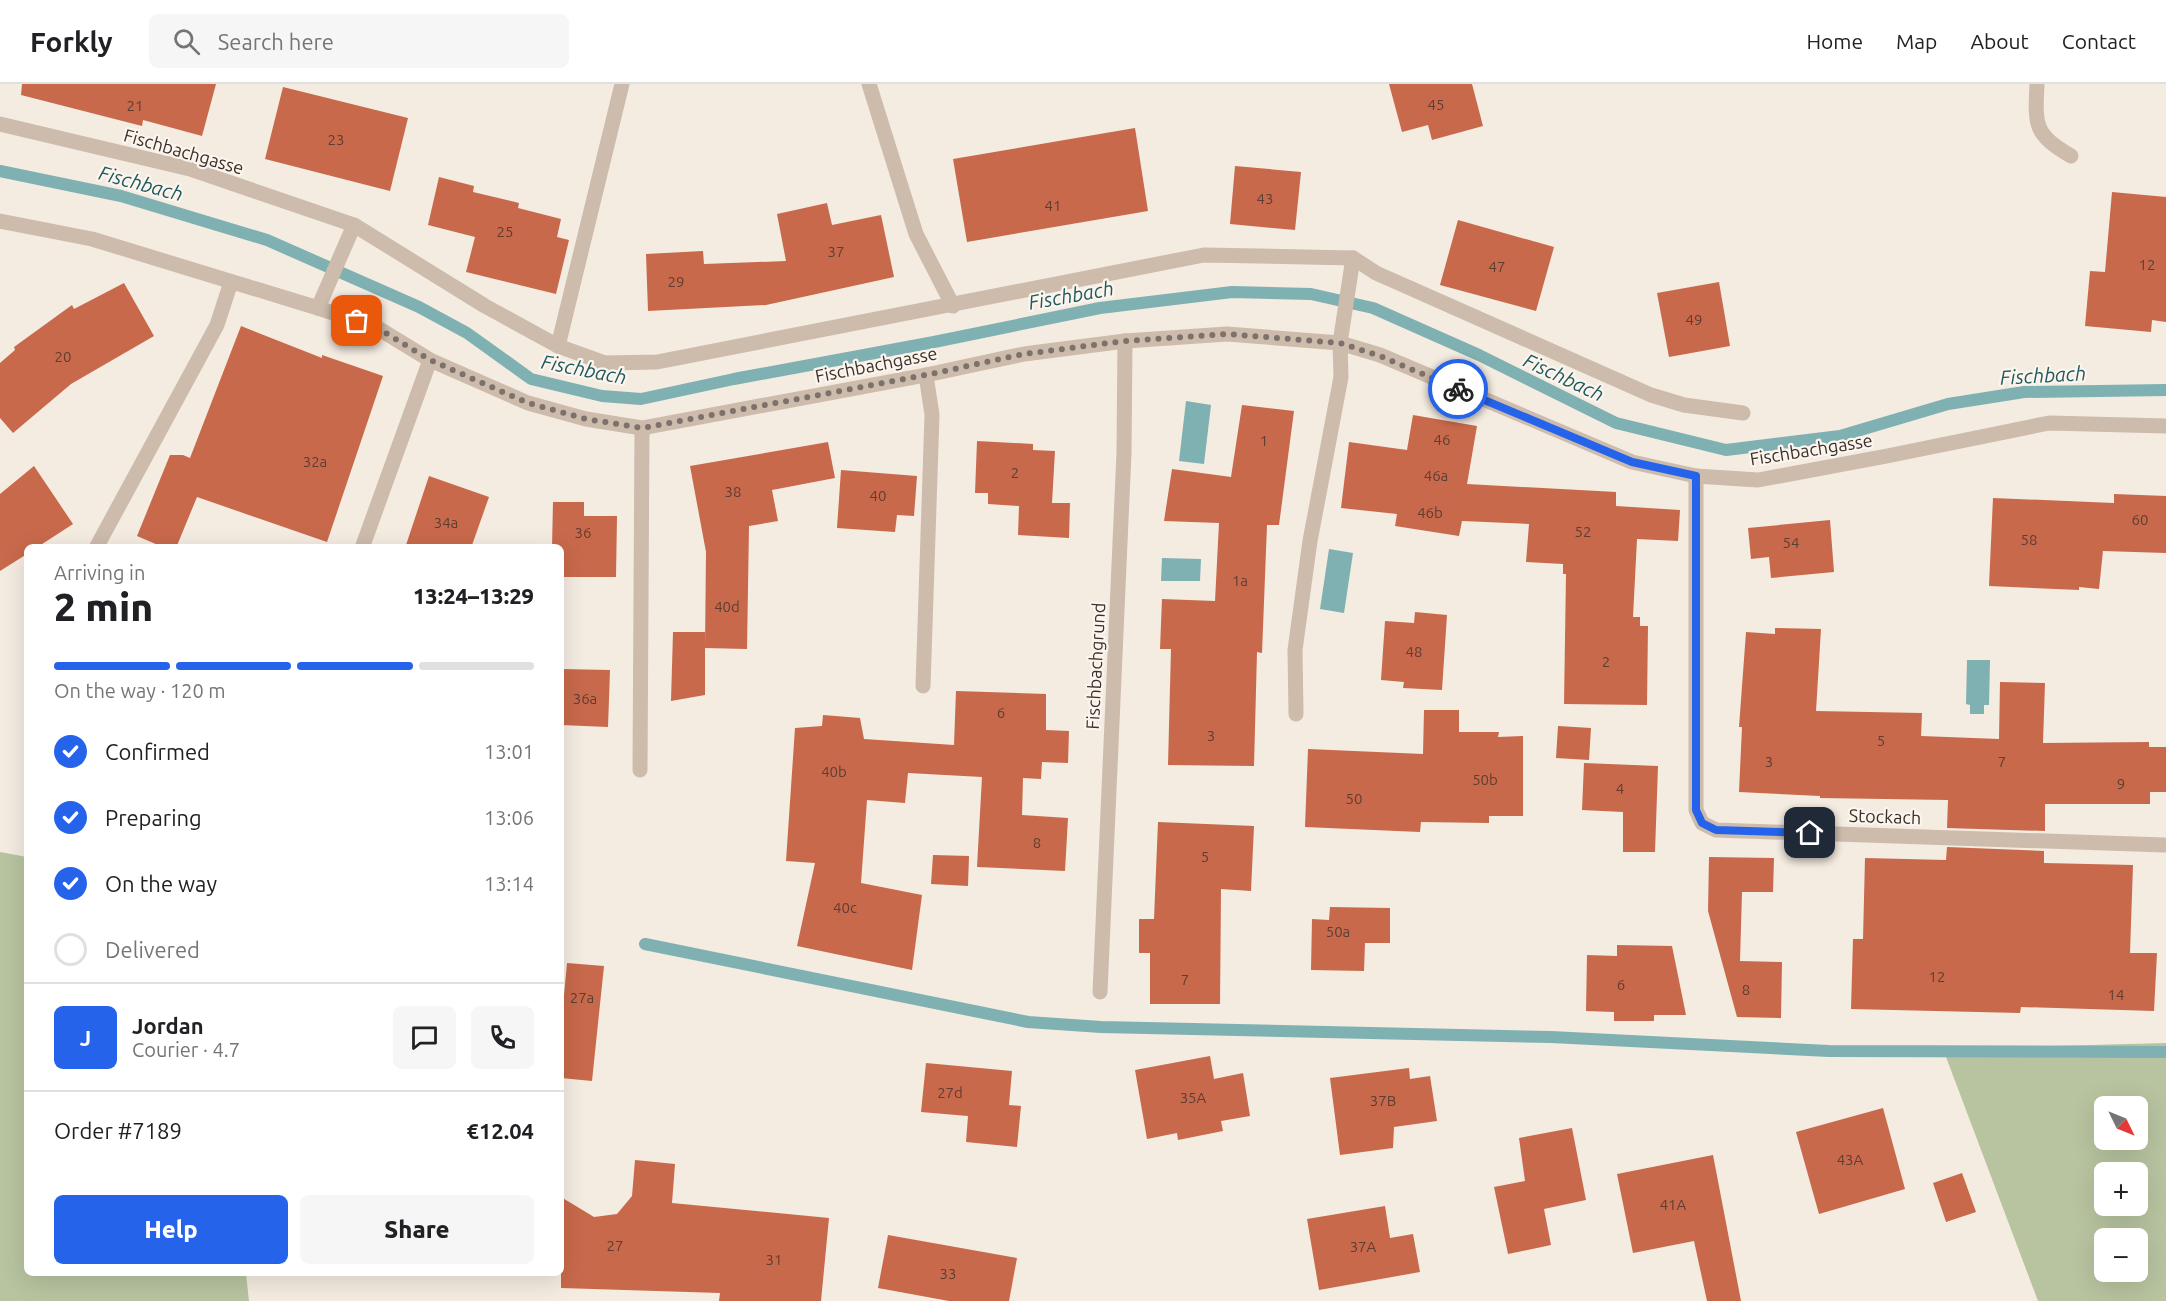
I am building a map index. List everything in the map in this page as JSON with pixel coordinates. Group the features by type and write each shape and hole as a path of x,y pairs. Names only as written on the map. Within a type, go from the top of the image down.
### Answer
{"street":[{"path":"558,346 622,84"},
{"path":"869,84 916,234 952,306"},
{"path":"2037,84 2035,118 2048,142 2072,156"},
{"name":"Fischbachgasse","path":"0,124 190,169 354,225 485,306 558,346 605,363 657,362 1204,255 1353,258"},
{"name":"Fischbachgasse","path":"0,221 92,239 318,308 376,327 430,360 528,403 586,419 642,428 926,375 1024,354 1125,341 1227,334 1340,343 1380,356 1632,462 1696,476 1758,480 2049,423 2166,426"},
{"path":"318,308 354,225"},
{"path":"1296,714 1295,650 1310,541 1341,377 1340,343 1353,258 1376,273 1651,395 1684,405 1743,413"},
{"path":"98,544 217,325 231,282"},
{"name":"Fischbachgrund","path":"1100,992 1124,453 1125,341"},
{"path":"363,544 430,360"},
{"path":"923,686 932,415 926,375"},
{"path":"640,770 642,428"},
{"name":"Stockach","path":"1696,476 1696,810 1702,823 1716,830 2164,845"}],"green space":[{"path":"0,852 24,856 24,1276 246,1276 249,1301 0,1301"},
{"path":"2166,1043 2166,1301 2038,1301 1943,1049"}],"water":[{"path":"1186,401 1211,405 1204,464 1179,461"},
{"path":"1329,549 1353,553 1344,613 1320,609"},
{"path":"1162,558 1201,559 1200,581 1161,581"},
{"path":"1967,660 1990,660 1989,705 1984,705 1984,714 1970,714 1970,705 1966,704"}],"building":[{"path":"22,84 216,84 202,136 143,120 142,126 21,95"},
{"path":"1389,84 1472,84 1483,126 1432,140 1428,125 1402,132"},
{"path":"283,87 408,118 390,191 265,159"},
{"path":"1135,128 1148,211 967,242 953,159"},
{"path":"1235,166 1301,172 1295,230 1230,224"},
{"path":"439,177 474,186 473,192 519,203 518,208 561,219 557,237 569,240 556,294 466,272 475,237 428,225"},
{"path":"2112,192 2166,197 2166,322 2152,320 2151,332 2085,326 2090,271 2105,272"},
{"path":"827,203 832,225 881,215 894,277 766,305 648,311 646,254 703,251 704,264 786,261 777,214"},
{"path":"1458,220 1554,247 1536,311 1440,285"},
{"path":"1719,282 1730,346 1669,357 1657,293"},
{"path":"124,283 154,336 71,384 13,433 0,418 0,363 15,350 14,347 72,305 74,309"},
{"path":"241,326 322,358 322,355 383,376 327,542 197,497 178,544 156,544 137,536 170,455 183,455 190,458"},
{"path":"1242,405 1294,411 1279,525 1267,525 1262,653 1257,652 1254,766 1168,765 1171,649 1160,649 1162,599 1215,601 1219,523 1164,521 1172,469 1231,477"},
{"path":"1413,415 1477,426 1467,484 1616,492 1616,506 1680,510 1678,541 1637,539 1633,617 1640,617 1640,626 1648,626 1647,705 1564,704 1566,574 1563,574 1563,564 1526,562 1529,524 1462,521 1459,536 1395,526 1397,514 1341,508 1349,442 1407,450"},
{"path":"977,441 1033,444 1033,450 1055,451 1052,503 1070,503 1069,538 1018,535 1019,506 988,504 988,493 975,493"},
{"path":"828,442 835,478 772,490 778,521 749,526 747,649 705,648 706,552 690,466"},
{"path":"34,466 73,524 42,544 24,544 24,556 0,571 0,494"},
{"path":"841,470 917,476 914,516 897,515 895,532 837,528"},
{"path":"429,476 489,497 472,544 406,544"},
{"path":"2114,494 2166,496 2166,553 2103,551 2099,589 1989,586 1993,498 2114,503"},
{"path":"553,502 584,502 584,516 617,516 616,577 564,577 564,544 552,544"},
{"path":"1830,520 1834,572 1771,578 1769,557 1751,559 1748,528"},
{"path":"1415,612 1447,615 1442,690 1403,688 1404,682 1381,680 1385,621 1414,623"},
{"path":"1775,628 1821,629 1816,711 1922,713 1921,736 1999,739 2000,682 2045,683 2043,743 2149,742 2149,747 2166,747 2166,792 2150,792 2150,804 2045,804 2045,831 1947,828 1948,800 1820,798 1820,796 1739,792 1742,727 1739,727 1746,632 1775,634"},
{"path":"673,632 705,632 705,695 671,701"},
{"path":"564,669 610,670 608,727 564,725"},
{"path":"956,691 1046,694 1046,730 1069,731 1068,763 1042,762 1041,779 1023,778 1022,815 1068,818 1065,871 977,867 982,777 908,773 905,803 867,800 861,883 922,895 912,970 797,946 815,863 786,861 795,728 822,726 823,715 860,718 864,739 954,745"},
{"path":"1424,710 1459,710 1459,732 1499,732 1498,737 1523,736 1523,816 1489,816 1489,823 1421,822 1420,832 1305,827 1308,749 1423,754"},
{"path":"1558,726 1591,728 1589,760 1556,758"},
{"path":"1584,763 1658,766 1655,852 1623,852 1623,812 1582,810"},
{"path":"1158,822 1254,826 1251,891 1221,889 1220,1004 1150,1004 1150,953 1139,953 1139,919 1154,919"},
{"path":"1947,847 2044,851 2044,863 2133,865 2130,953 2157,953 2154,1011 2021,1007 2020,1013 1851,1009 1853,939 1863,939 1865,858 1946,860"},
{"path":"933,855 969,856 968,886 931,884"},
{"path":"1709,857 1774,858 1773,892 1742,892 1740,961 1782,962 1781,1018 1737,1017 1708,911"},
{"path":"1330,907 1390,908 1390,943 1365,943 1364,971 1311,970 1312,919 1329,920"},
{"path":"1617,945 1672,946 1686,1015 1654,1015 1654,1021 1614,1021 1614,1012 1586,1011 1587,955 1617,956"},
{"path":"567,963 604,966 592,1081 564,1078 564,995"},
{"path":"1210,1056 1214,1079 1243,1073 1250,1116 1221,1121 1223,1131 1178,1140 1177,1133 1147,1139 1135,1070"},
{"path":"926,1063 1012,1071 1009,1105 1021,1106 1017,1147 966,1142 968,1116 921,1112"},
{"path":"1409,1068 1410,1079 1430,1076 1437,1121 1394,1127 1393,1148 1340,1155 1330,1078"},
{"path":"1883,1108 1905,1189 1819,1214 1796,1132"},
{"path":"1572,1128 1586,1200 1544,1209 1551,1245 1508,1254 1494,1187 1525,1181 1519,1138"},
{"path":"1713,1155 1741,1301 1707,1301 1694,1241 1633,1253 1617,1174"},
{"path":"635,1160 675,1164 672,1203 829,1218 821,1301 719,1301 720,1293 561,1288 561,1276 564,1276 564,1199 594,1217 617,1214 632,1196"},
{"path":"1962,1173 1976,1212 1946,1222 1933,1183"},
{"path":"1385,1206 1390,1238 1413,1234 1420,1272 1319,1290 1307,1219"},
{"path":"888,1235 1017,1258 1009,1301 949,1301 878,1288"}],"waterway":[{"name":"Fischbach","path":"0,171 121,196 267,240 419,307 467,333 531,379 602,396 641,399 1100,308 1232,292 1311,294 1373,308 1479,355 1616,423 1726,450 1840,436 1948,404 2024,392 2166,390"},
{"path":"645,944 1028,1022 1101,1027 1551,1037 1829,1051 2166,1052"}],"way so far":[{"path":"357,321 376,327 430,360 528,403 586,419 642,428 926,375 1024,354 1125,341 1227,334 1340,343 1380,356 1458,389"}],"route":[{"path":"1458,389 1632,462 1696,476 1698,732 1696,810 1702,823 1716,830 1810,833"}]}
